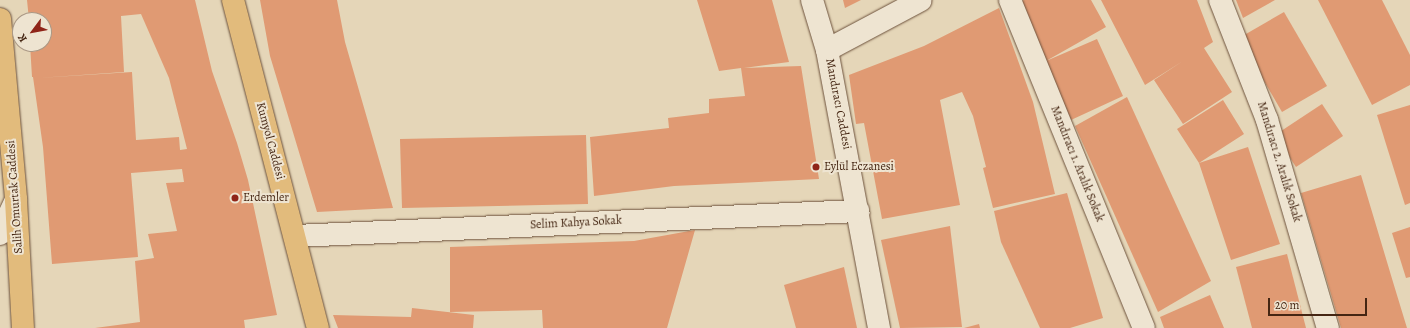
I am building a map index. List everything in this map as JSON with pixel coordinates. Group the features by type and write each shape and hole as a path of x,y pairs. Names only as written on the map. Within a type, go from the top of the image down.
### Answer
{"main road":[{"name":"Kumyol Caddesi","path":"233,0 318,328"},
{"name":"Salih Omurtak Caddesi","path":"0,19 16,200 23,328"}],"street":[{"name":"Mandıracı Caddesi","path":"812,0 827,50 879,328"},
{"path":"827,50 921,0"},
{"name":"Mandıracı 1. Aralık Sokak","path":"1010,0 1144,328"},
{"name":"Mandıracı 2. Aralık Sokak","path":"1220,0 1268,120 1328,328"},
{"path":"0,234 16,200"},
{"name":"Selim Kahya Sokak","path":"294,236 858,211"}],"building":[{"path":"27,0 195,0 212,71 248,180 277,315 244,320 245,328 95,328 140,322 135,261 154,258 148,234 177,231 166,183 184,182 182,169 131,173 138,257 52,264 43,147 32,77 30,52 52,52 52,12 28,12","holes":["141,14 169,78 187,149 180,150 179,137 136,140 132,72 38,78 124,72 121,16"]},
{"path":"260,0 337,0 345,42 393,208 317,212 270,56"},
{"path":"697,0 772,0 789,62 744,68 801,66 819,179 674,186 594,196 590,137 669,128 668,118 709,113 709,99 745,96 741,68 719,71"},
{"path":"843,0 861,0 845,8"},
{"path":"1024,0 1091,0 1106,27 1046,61 1097,39 1123,96 1071,120 1020,2"},
{"path":"1101,0 1197,0 1213,42 1204,48 1232,92 1183,124 1154,80 1183,61 1145,85"},
{"path":"1236,0 1275,0 1243,18"},
{"path":"1318,0 1382,0 1410,55 1410,85 1372,105"},
{"path":"999,8 1033,102 1055,194 993,208 983,168 986,167 973,116 962,92 940,100 960,205 882,219 864,123 856,124 849,75 924,46"},
{"path":"1284,12 1327,86 1282,112 1239,38"},
{"path":"1127,97 1211,281 1158,312 1075,126"},
{"path":"1223,100 1244,134 1199,163 1177,129"},
{"path":"1322,104 1343,136 1296,167 1275,135"},
{"path":"1410,105 1410,203 1405,205 1377,115"},
{"path":"586,135 588,204 402,208 400,139"},
{"path":"1248,147 1280,244 1231,260 1199,163"},
{"path":"1361,175 1407,328 1341,328 1301,193"},
{"path":"1067,193 1103,318 1070,328 1040,328 1001,242 994,211"},
{"path":"950,226 962,327 900,328 881,240"},
{"path":"1410,227 1410,277 1406,278 1392,233"},
{"path":"695,230 667,328 543,328 542,310 450,312 450,247 634,241"},
{"path":"1287,254 1306,328 1252,328 1236,267"},
{"path":"844,267 857,328 796,328 784,285"},
{"path":"1210,295 1224,328 1164,328 1160,317"},
{"path":"412,308 474,315 473,328 338,328 333,315 411,317"},
{"path":"979,324 980,328 964,328"}],"place":[{"name":"Eylül Eczanesi","path":"816,167"},
{"name":"Erdemler","path":"235,198"}]}
